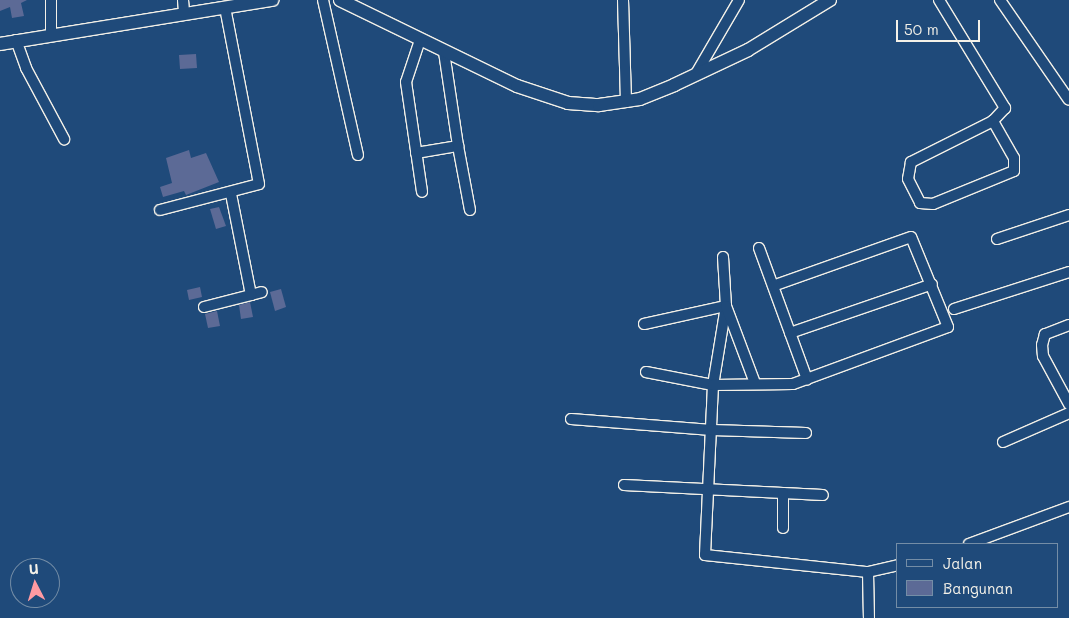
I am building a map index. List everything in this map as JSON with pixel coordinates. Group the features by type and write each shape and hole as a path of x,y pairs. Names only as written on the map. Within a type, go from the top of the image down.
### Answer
{"street":[{"path":"51,0 51,33"},
{"path":"0,44 184,6 225,7 247,2 272,0"},
{"path":"323,0 358,155"},
{"path":"340,0 444,52 555,100 592,105 626,102 697,72 755,46 830,0"},
{"path":"623,0 626,102"},
{"path":"697,72 739,0"},
{"path":"939,0 1004,104 1003,111 993,121 911,162 908,179 920,203 933,204 1014,171 1014,158 993,121"},
{"path":"1000,0 1069,100"},
{"path":"160,210 231,194 259,184 225,7"},
{"path":"16,40 26,68 64,139"},
{"path":"420,40 406,74 422,192"},
{"path":"444,52 470,210"},
{"path":"416,153 458,146"},
{"path":"231,194 251,295"},
{"path":"996,239 1069,215"},
{"path":"646,372 713,384 793,384 948,327 932,284 911,237 773,286"},
{"path":"759,248 808,380"},
{"path":"723,257 726,306 713,384 705,555 868,572 896,565"},
{"path":"954,309 1069,272"},
{"path":"790,333 932,284"},
{"path":"204,307 262,292"},
{"path":"644,324 726,306"},
{"path":"726,306 756,383"},
{"path":"1068,401 1042,356 1042,345 1045,334 1069,325"},
{"path":"1003,442 1069,413"},
{"path":"572,419 712,430 806,433"},
{"path":"624,486 823,496"},
{"path":"783,493 783,528"},
{"path":"972,543 1069,507"},
{"path":"868,572 869,618"}],"building":[{"path":"0,0 27,0 21,3 24,16 12,18 10,7 0,11"},
{"path":"196,54 197,68 180,69 179,55"},
{"path":"189,150 191,158 206,153 219,182 186,195 184,191 163,197 160,187 172,183 166,158"},
{"path":"219,207 226,226 216,229 210,209"},
{"path":"200,287 202,297 189,300 187,290"},
{"path":"281,289 286,307 275,311 270,292"},
{"path":"250,302 253,317 241,319 239,305"},
{"path":"217,311 220,326 208,328 205,314"}]}
